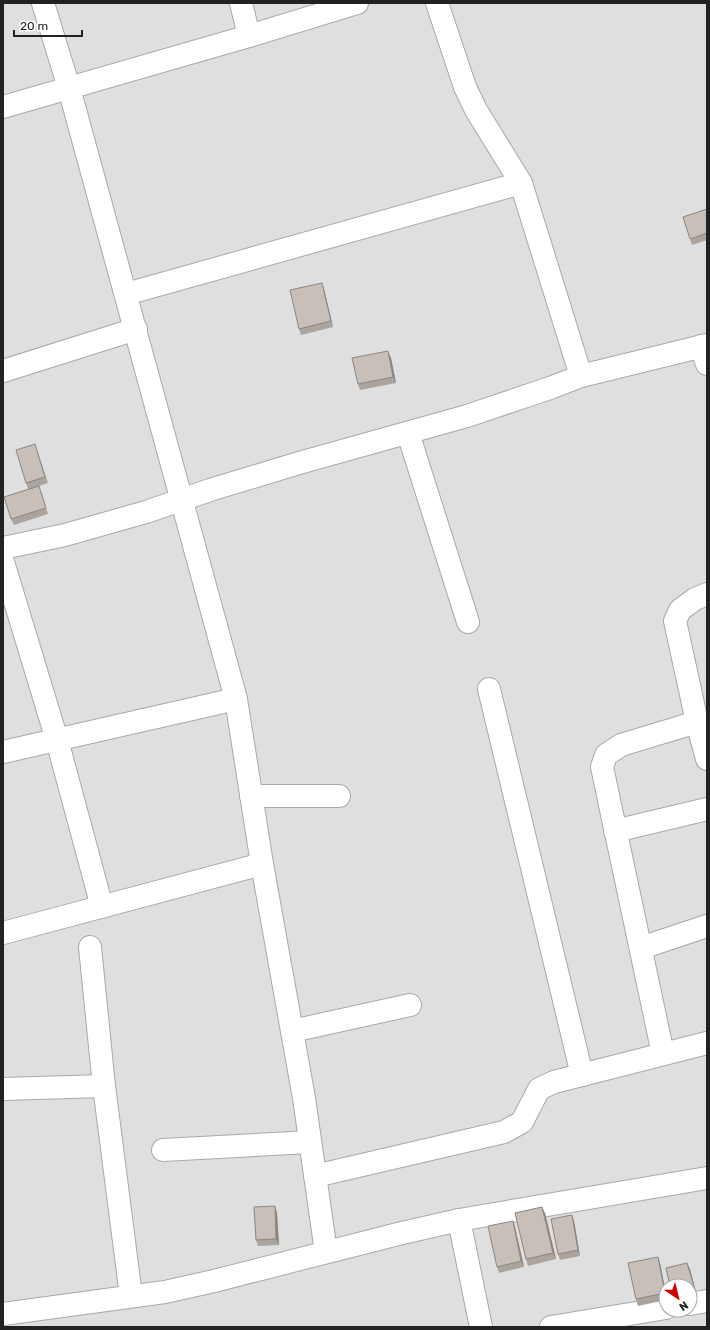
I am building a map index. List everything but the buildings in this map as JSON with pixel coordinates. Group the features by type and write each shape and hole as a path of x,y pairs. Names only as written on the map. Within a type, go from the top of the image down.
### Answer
{"street":[{"path":"43,3 69,88 136,329 236,699 262,864 310,1142 326,1252"},
{"path":"241,3 249,36"},
{"path":"3,107 249,36 357,3"},
{"path":"437,3 465,87 476,110 521,183 581,376"},
{"path":"126,294 521,183"},
{"path":"3,371 136,329"},
{"path":"3,548 65,534 146,512 210,490 299,463 408,433 497,406 581,376 705,352"},
{"path":"408,433 468,622"},
{"path":"3,562 57,740 102,906"},
{"path":"707,594 695,599 680,610 675,621 697,722 707,759"},
{"path":"489,689 582,1075"},
{"path":"3,752 236,699"},
{"path":"663,1054 602,767 606,755 621,745 697,722"},
{"path":"251,796 339,796"},
{"path":"615,831 707,809"},
{"path":"3,933 262,864"},
{"path":"641,948 707,926"},
{"path":"90,947 104,1086 131,1296"},
{"path":"292,1032 410,1005"},
{"path":"315,1176 504,1132 522,1122 539,1089 554,1082 707,1043"},
{"path":"3,1089 104,1086"},
{"path":"163,1150 310,1142"},
{"path":"3,1314 165,1292 459,1220 707,1178"},
{"path":"459,1220 481,1327"},
{"path":"551,1327 658,1309"}],"shaded area":[{"path":"3,3 707,3 707,1327 3,1327"}]}
